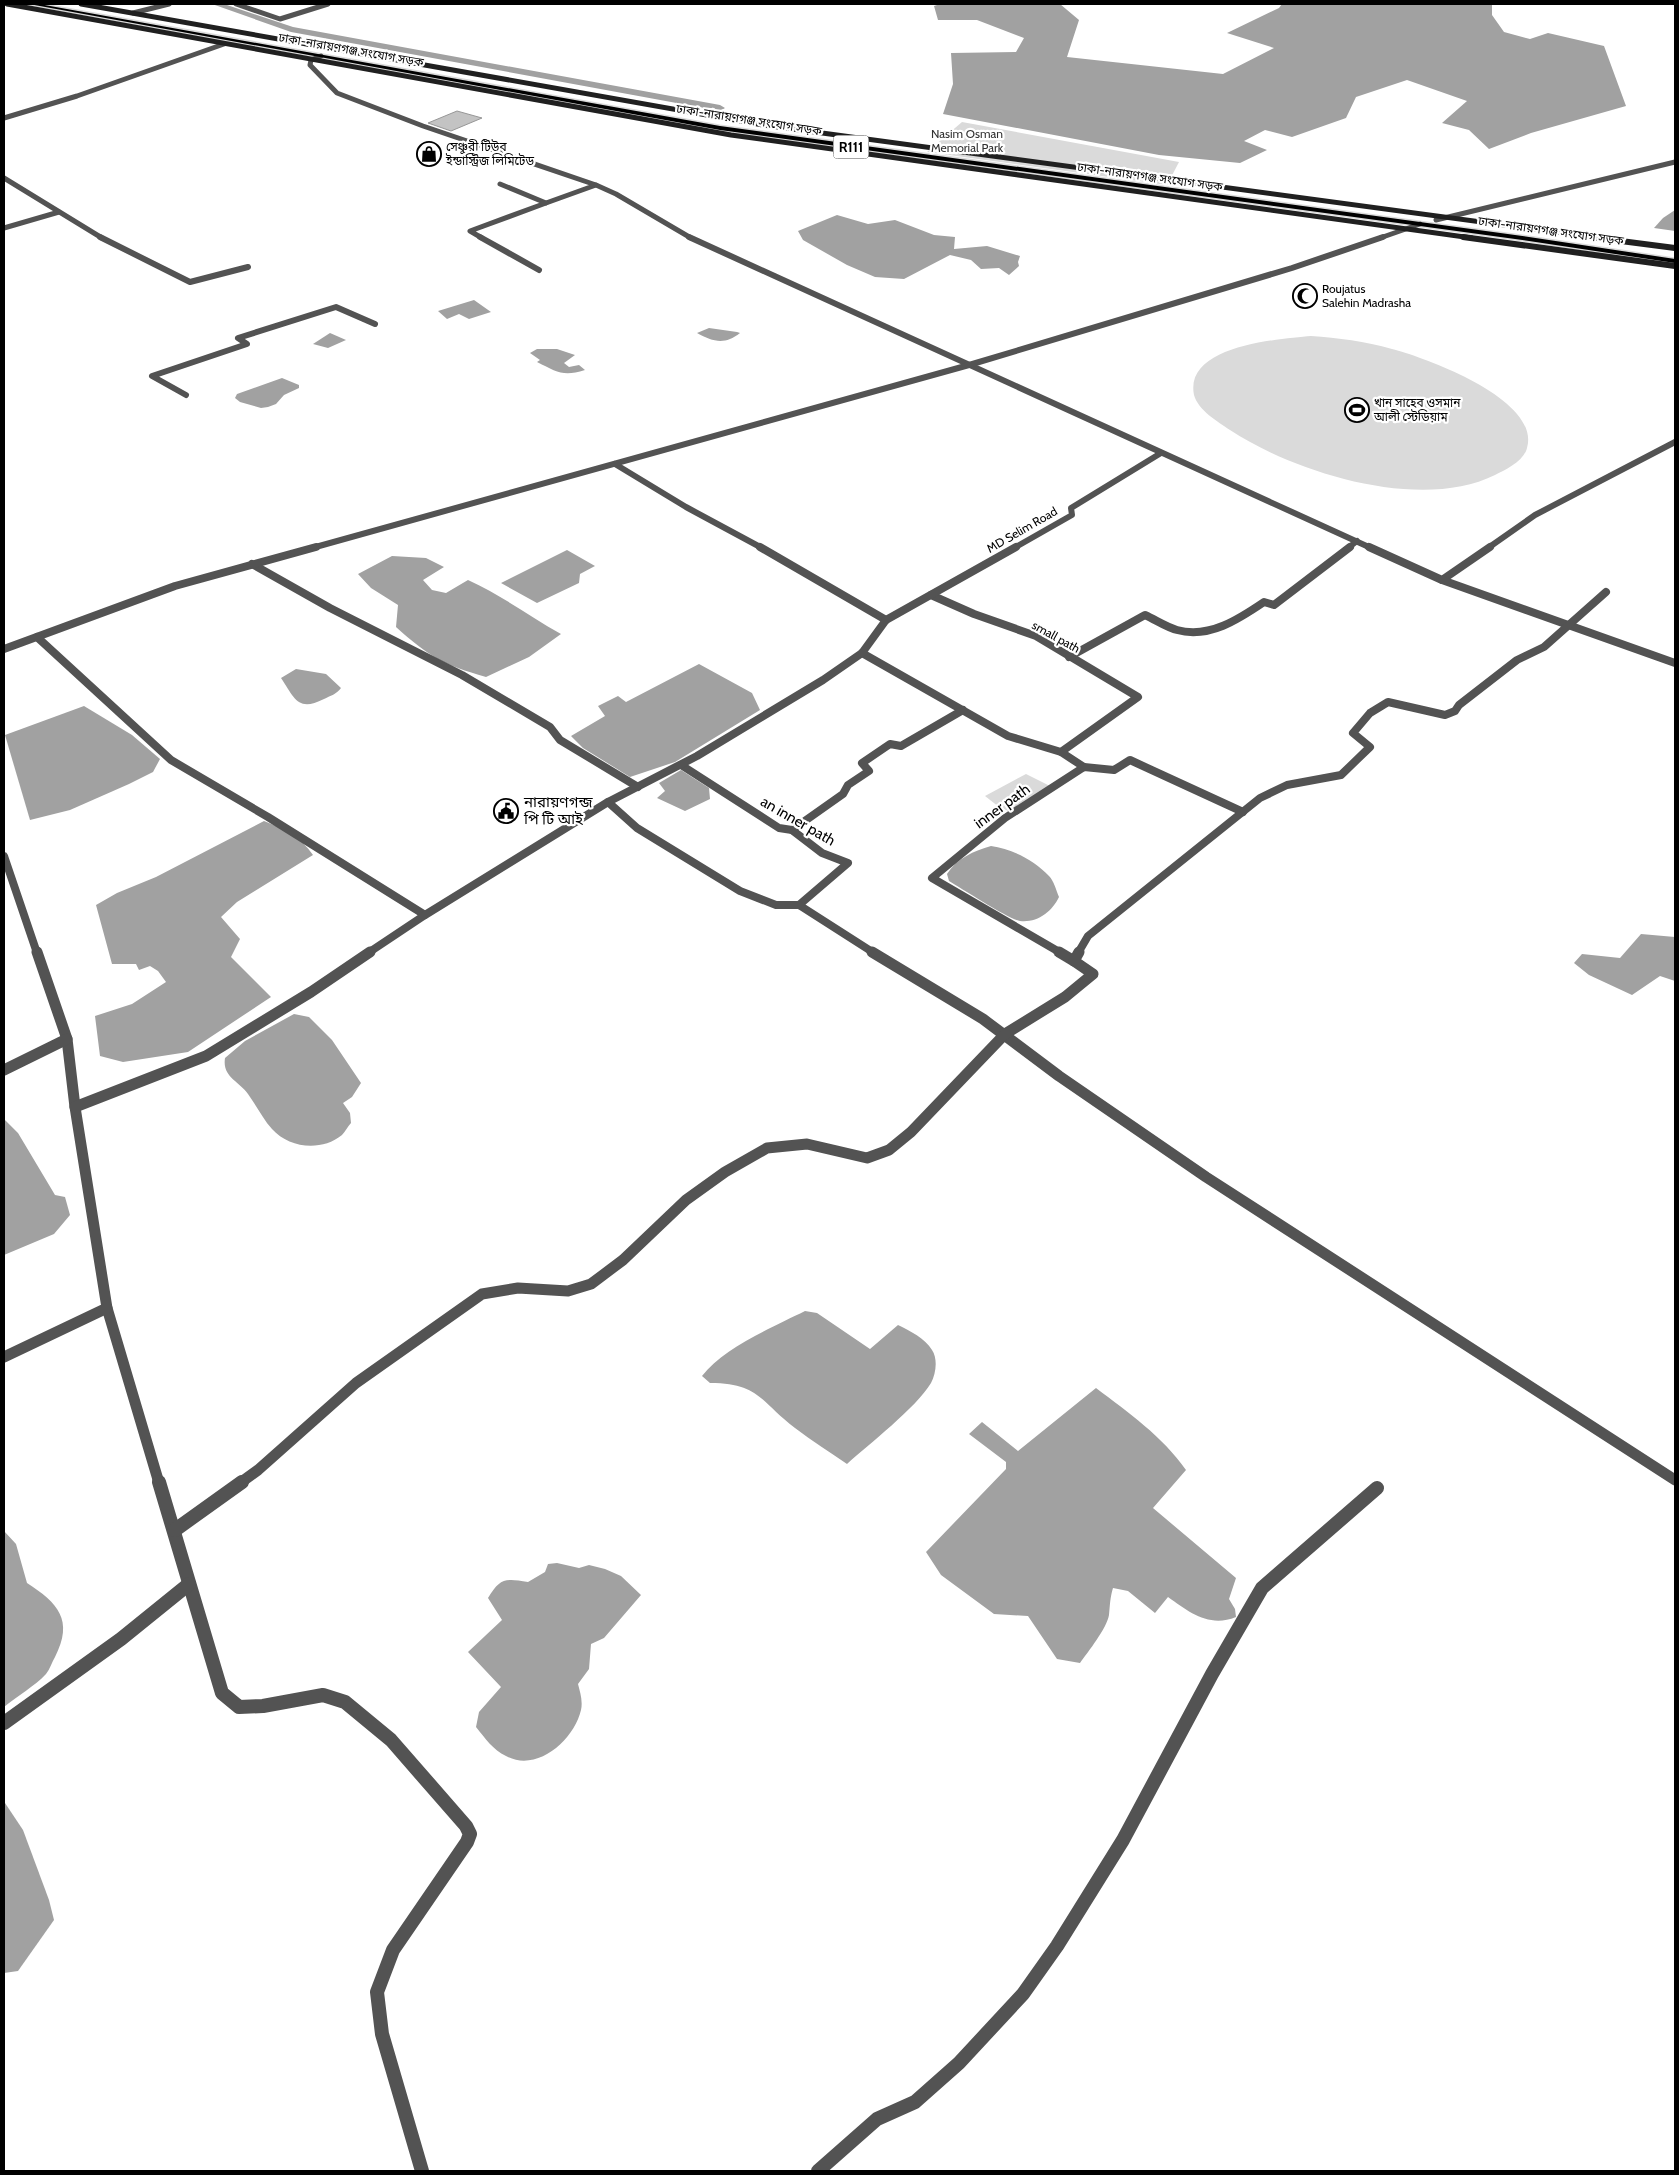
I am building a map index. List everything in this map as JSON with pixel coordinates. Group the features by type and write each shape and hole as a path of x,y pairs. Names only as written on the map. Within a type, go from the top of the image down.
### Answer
{"main road":[{"name":"ঢাকা-নারায়ণগঞ্জ সংযোগ সড়ক","path":"32,4 720,128 1675,261"},
{"name":"ঢাকা-নারায়ণগঞ্জ সংযোগ সড়ক","path":"56,4 742,126 1438,219 1675,254"}],"street":[{"path":"7,4 731,136 1675,266"},
{"path":"81,4 754,123 1438,219 1675,248"},
{"path":"133,13 168,4"},
{"path":"236,4 280,19 328,4"},
{"path":"4,118 77,96 224,44"},
{"path":"311,60 321,56"},
{"path":"311,60 310,65 337,93 423,126 596,185 616,194 696,240 1442,580 1675,663"},
{"path":"1438,219 1675,162"},
{"path":"4,178 117,247 190,282 248,267"},
{"path":"500,184 546,203"},
{"path":"539,270 470,231 596,185"},
{"path":"4,228 59,212"},
{"path":"4,650 175,586 969,365 1292,268 1420,224"},
{"path":"186,395 152,376 246,344 238,338 336,307 374,324"},
{"path":"1442,580 1535,515 1675,442"},
{"name":"MD Selim Road","path":"886,620 1072,515 1071,508 1160,453"},
{"path":"75,1106 206,1056 311,992 425,915 608,802 681,765 791,700 862,653 886,620 726,527 686,507 616,464"},
{"path":"1069,657 1145,615 1180,631 1209,632 1235,622 1264,602 1274,605 1357,541"},
{"path":"252,564 330,608 462,675 550,726 560,740 638,787"},
{"path":"175,1530 258,1470 356,1383 482,1294 518,1288 568,1291 591,1284 623,1260 686,1200 725,1172 767,1148 808,1144 866,1158 889,1150 911,1132 1005,1034 1065,997 1093,974 1074,961 1088,936 1260,798 1288,785 1341,775 1370,748 1353,733 1370,713 1388,702 1445,715 1455,712 1459,705 1517,660 1544,647 1570,625 1591,602 1606,592"},
{"name":"small path","path":"931,595 974,614 1036,636 1138,697 1060,752"},
{"path":"37,637 171,760 268,817 425,915"},
{"path":"862,653 1008,736 1060,752 1084,767 1114,770 1130,760 1244,812"},
{"path":"792,830 843,794 848,785 869,771 862,763 869,758 890,744 901,746 963,710"},
{"name":"an inner path","path":"681,765 779,828 792,830 822,853 848,863 799,905"},
{"name":"inner path","path":"1074,961 932,878 1005,818 1084,767"},
{"path":"608,802 637,828 740,891 776,905 799,905 1005,1034 1059,1076 1214,1182 1675,1480"},
{"path":"4,859 67,1039 75,1106 107,1308 175,1530 189,1584 222,1693 239,1706 263,1706 324,1695 345,1702 391,1740 466,1826 470,1834 467,1842 393,1950 377,1992 382,2034 422,2171"},
{"path":"4,1070 67,1039"},
{"path":"4,1357 107,1308"},
{"path":"818,2171 876,2119 915,2102 959,2063 1023,1994 1057,1946 1123,1840 1212,1674 1262,1588 1376,1488"},
{"path":"4,1723 106,1650 189,1584"}],"green space":[{"name":"Nasim Osman Memorial Park","path":"962,122 1179,162 1167,185 927,152"},
{"path":"1311,336 1352,340 1392,349 1430,362 1478,384 1500,398 1517,414 1527,430 1527,448 1525,453 1514,464 1495,475 1465,485 1432,490 1396,488 1359,482 1323,473 1288,460 1257,446 1230,430 1209,415 1196,400 1194,395 1195,378 1204,365 1218,355 1258,343"},
{"path":"1026,774 1052,787 1013,813 999,807 985,796"}],"shaded area":[{"path":"940,4 1060,4 1079,20 1067,57 1223,74 1274,48 1227,33 1279,8 1282,4 1492,4 1492,15 1504,32 1530,39 1548,33 1604,46 1626,106 1531,133 1489,149 1469,130 1442,123 1467,101 1407,80 1356,97 1346,118 1292,137 1265,130 1244,141 1267,150 1240,163 1159,155 943,114 953,84 951,53 1016,52 1024,38 977,20 938,20 934,6"},
{"path":"1675,210 1675,231 1654,228 1663,218"},
{"path":"837,215 868,224 895,220 934,235 955,237 954,249 987,246 1020,256 1019,266 1009,275 999,268 981,269 971,260 950,255 904,279 875,277 847,265 803,240 798,231"},
{"path":"474,300 491,312 469,319 459,314 447,319 438,311"},
{"path":"709,328 740,333 735,337 719,341 697,333"},
{"path":"330,333 346,340 328,348 313,344"},
{"path":"537,349 557,349 575,355 564,363 569,367 579,365 585,370 565,373 550,368 537,362 540,360 530,353"},
{"path":"282,378 299,385 299,388 284,395 276,404 261,408 240,402 235,398 237,394"},
{"path":"567,550 595,566 580,574 579,583 537,603 501,583"},
{"path":"392,556 426,558 444,567 423,580 432,590 446,593 468,580 561,634 529,657 486,677 448,664 427,652 396,627 398,605 371,588 358,574"},
{"path":"699,664 752,693 760,710 675,762 630,777 583,748 571,736 605,716 598,706 618,696 626,702"},
{"path":"296,669 326,674 341,688 333,695 315,703 303,704 294,697 281,678"},
{"path":"84,706 132,735 160,759 153,772 129,784 70,810 30,820 5,735"},
{"path":"681,770 709,788 710,799 685,811 657,798 665,791 659,783"},
{"path":"264,821 292,834 313,855 237,902 221,917 240,939 231,957 271,997 188,1052 123,1062 100,1056 95,1016 132,1004 166,982 158,971 150,966 139,970 136,964 112,964 96,905 117,893 156,877"},
{"path":"991,846 1022,856 1037,865 1049,876 1054,883 1059,897 1048,912 1032,920 1020,921 996,910 949,881 947,874 961,859"},
{"path":"1641,934 1675,937 1675,981 1660,976 1632,995 1589,975 1574,963 1582,954 1620,958"},
{"path":"294,1014 309,1017 332,1040 361,1083 352,1097 343,1103 350,1113 351,1123 342,1135 325,1144 315,1146 296,1144 272,1129 251,1098 226,1070 225,1064 225,1058 245,1041"},
{"path":"4,1119 18,1133 55,1195 65,1197 70,1215 54,1234 4,1255"},
{"path":"805,1311 817,1313 870,1349 898,1325 917,1335 934,1354 936,1366 934,1375 924,1393 904,1414 847,1464 783,1419 750,1390 739,1386 710,1383 702,1376 722,1356 735,1347"},
{"path":"1096,1388 1156,1436 1186,1470 1153,1508 1236,1578 1229,1599 1235,1609 1236,1617 1217,1621 1200,1617 1168,1597 1155,1613 1128,1591 1113,1588 1108,1620 1097,1640 1080,1663 1057,1659 1028,1616 994,1614 941,1575 926,1552 1006,1469 1006,1462 969,1434 982,1422 1018,1451"},
{"path":"4,1531 16,1544 27,1583 47,1598 60,1614 63,1623 63,1633 61,1644 46,1674 37,1683 4,1707"},
{"path":"557,1563 579,1568 589,1565 605,1569 621,1576 641,1595 604,1638 591,1644 589,1669 578,1684 581,1710 571,1732 552,1751 542,1757 518,1760 506,1756 497,1750 476,1727 479,1712 501,1687 468,1652 502,1620 488,1598 500,1583 508,1580 528,1582 545,1572 548,1564"},
{"path":"5,1803 23,1830 49,1900 54,1920 18,1971 4,1973"}],"building":[{"path":"457,111 482,118 451,131 428,123"}],"waterway":[{"path":"216,4 291,29 720,108"}],"place":[{"name":"সেঞ্চুরী টিউব ইন্ডাস্ট্রিজ লিমিটেড","path":"429,154"},
{"name":"Roujatus Salehin Madrasha","path":"1305,296"},
{"name":"খান সাহেব ওসমান আলী স্টেডিয়াম","path":"1357,410"},
{"name":"নারায়ণগন্জ পি টি আই","path":"506,811"}]}
